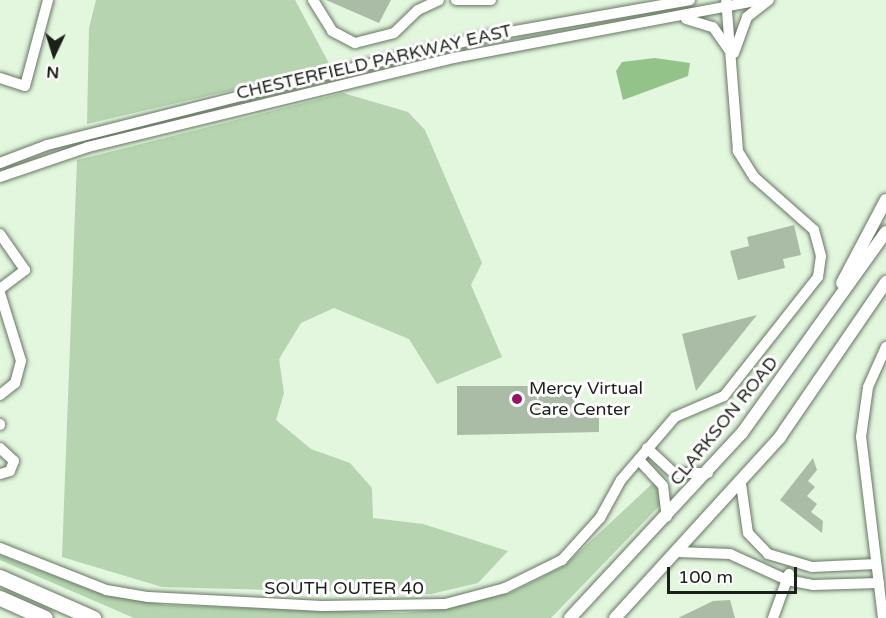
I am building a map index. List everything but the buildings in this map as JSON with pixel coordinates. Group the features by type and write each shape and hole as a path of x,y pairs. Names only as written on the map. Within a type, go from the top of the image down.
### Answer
{"highway":[{"path":"0,577 93,617"},
{"path":"6,601 32,618"},
{"path":"6,601 45,618"}],"main road":[{"path":"819,326 886,200"},
{"name":"CLARKSON ROAD","path":"570,618 708,473 819,326 886,232"},
{"path":"615,618 741,484 801,409 886,282"}],"street":[{"path":"0,78 25,86 48,0"},
{"path":"314,0 332,30 356,43 394,33 418,10 439,0"},
{"path":"456,0 491,0"},
{"name":"CHESTERFIELD PARKWAY EAST","path":"0,163 47,145 492,35 690,0"},
{"name":"CHESTERFIELD PARKWAY EAST","path":"0,177 88,147 454,58 677,18 726,4 761,0"},
{"path":"732,59 747,17 769,0"},
{"name":"SOUTH OUTER 40","path":"0,548 106,590 148,597 333,607 445,604 505,588 562,560 600,518 647,448 675,417 724,396 802,304 821,268 814,230 754,177 738,151 726,4"},
{"path":"677,18 713,27 732,59"},
{"path":"0,234 25,270 0,291 21,361 15,383 0,395"},
{"path":"883,618 862,421 868,387 886,347"},
{"path":"0,448 14,461 10,471 0,474"},
{"path":"647,448 674,473 708,473"},
{"path":"639,460 663,486 667,517"},
{"path":"741,484 748,533 768,554 790,564 876,564"},
{"path":"678,552 730,554 787,580 842,586 879,583"},
{"path":"772,618 787,580 790,564"}],"shaded area":[{"path":"96,0 295,0 331,67 87,124 89,28"},
{"path":"655,58 690,63 688,76 623,100 616,71 622,62"},
{"path":"343,93 408,112 425,130 482,263 471,285 502,357 437,384 409,339 334,308 301,323 279,359 284,393 276,420 311,449 350,463 372,488 373,518 423,524 508,551 478,583 431,594 162,587 62,557 77,160"},
{"path":"653,483 659,484 667,498 551,618 134,618 0,560 0,555 91,590 165,605 402,613 445,609 512,592 564,566"}],"place":[{"name":"Mercy Virtual Care Center","path":"517,399"}]}
